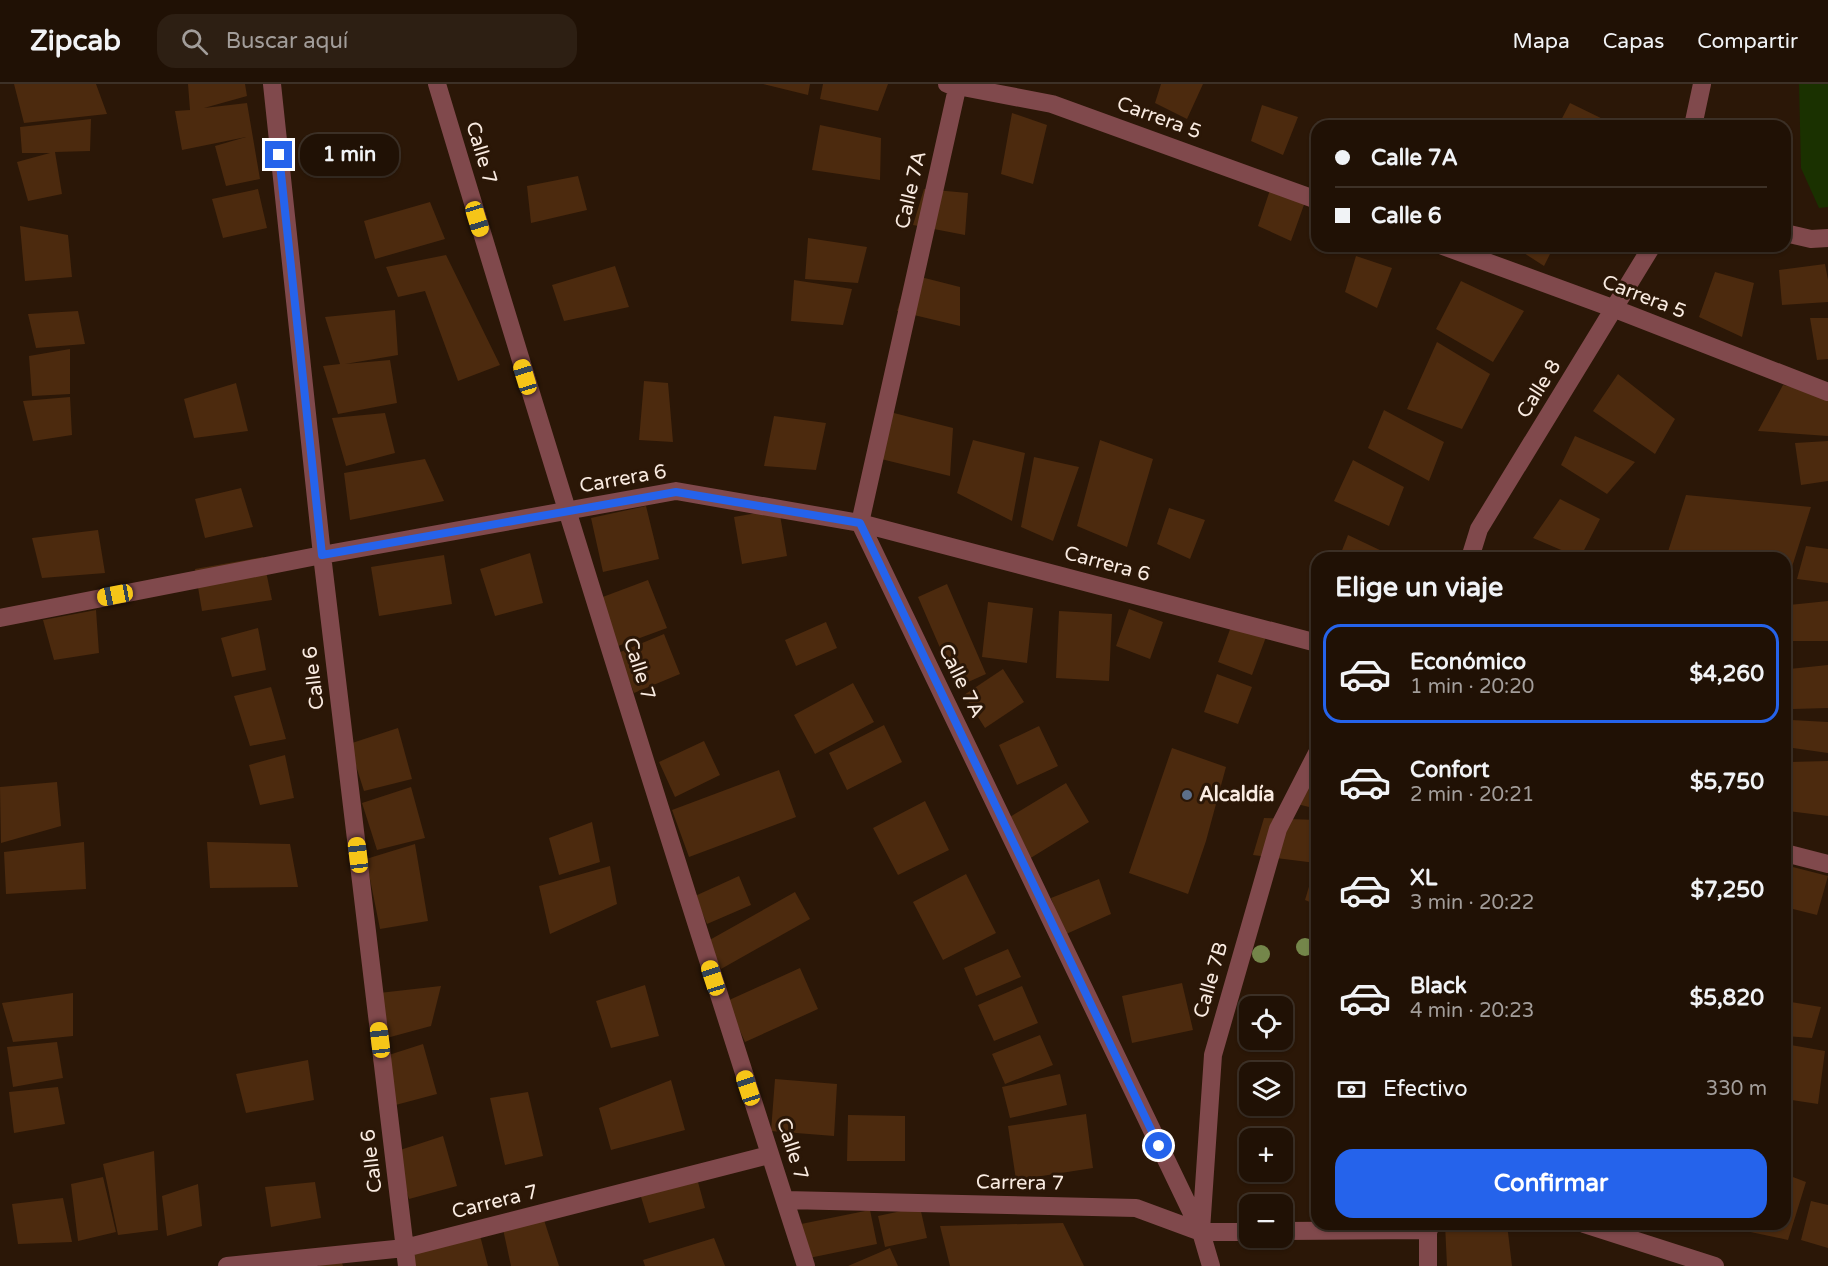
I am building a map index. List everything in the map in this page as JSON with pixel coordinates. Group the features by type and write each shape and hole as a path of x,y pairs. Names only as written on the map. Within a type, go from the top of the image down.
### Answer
{"street":[{"name":"Calle 6","path":"272,84 322,555 406,1257"},
{"name":"Calle 7","path":"436,84 566,512 806,1266"},
{"path":"1694,120 1702,84"},
{"name":"Carrera 5","path":"954,85 1052,104 1311,198"},
{"name":"Calle 7A","path":"954,85 860,523 1201,1232 1211,1266"},
{"path":"1791,234 1811,239 1828,238"},
{"name":"Carrera 5","path":"1459,252 1615,309 1828,392"},
{"name":"Calle 8","path":"1472,552 1479,529 1648,252"},
{"name":"Carrera 6","path":"0,618 322,555 676,492 860,523 1311,641"},
{"name":"Calle 7B","path":"1201,1232 1213,1055 1278,829 1311,765"},
{"path":"1791,855 1828,864"},
{"name":"Carrera 7","path":"227,1266 406,1257 769,1155"},
{"name":"Carrera 7","path":"785,1200 1136,1208 1201,1232 1239,1232"},
{"path":"1293,1231 1318,1230"},
{"path":"1428,1230 1428,1266"},
{"path":"1603,1230 1715,1266"}],"green space":[{"path":"1799,84 1828,84 1828,207 1819,208 1801,168"}],"building":[{"path":"14,84 96,84 107,114 24,123"},
{"path":"188,84 245,84 247,96 204,108 247,103 260,179 226,186 215,146 246,137 182,150 175,111 190,110"},
{"path":"763,84 810,84 808,95"},
{"path":"823,84 888,84 878,111 820,99"},
{"path":"1161,84 1203,84 1187,119 1155,103"},
{"path":"1570,103 1605,120 1561,120"},
{"path":"1262,105 1298,117 1283,155 1251,141"},
{"path":"1012,113 1047,125 1033,184 1001,174"},
{"path":"91,119 90,151 55,152 62,194 28,201 17,162 50,153 22,153 20,127"},
{"path":"820,125 881,138 880,180 812,170"},
{"path":"578,176 587,210 531,223 527,186"},
{"path":"258,189 267,228 223,238 212,199"},
{"path":"924,189 968,193 965,235 913,225"},
{"path":"1270,190 1305,202 1291,241 1258,226"},
{"path":"430,202 445,239 375,259 364,221"},
{"path":"20,226 68,235 72,277 25,281"},
{"path":"808,238 867,247 858,283 805,279"},
{"path":"1522,252 1551,252 1544,266"},
{"path":"446,255 500,365 458,381 425,291 398,297 386,267"},
{"path":"1356,256 1392,268 1377,308 1345,292"},
{"path":"1825,264 1828,302 1782,305 1779,270"},
{"path":"615,266 629,307 564,321 552,285"},
{"path":"1715,272 1754,283 1742,337 1699,317"},
{"path":"909,274 960,287 960,326 897,311"},
{"path":"794,280 852,289 843,325 791,321"},
{"path":"1461,281 1524,311 1493,362 1436,329"},
{"path":"395,310 398,355 345,364 390,360 397,403 338,414 323,366 340,364 325,317"},
{"path":"78,311 85,344 36,348 28,314"},
{"path":"1810,318 1828,318 1828,359 1817,360"},
{"path":"1437,342 1490,374 1462,429 1407,409"},
{"path":"70,349 70,394 32,396 29,356"},
{"path":"1618,374 1675,419 1655,454 1593,411"},
{"path":"644,381 668,383 673,442 639,440"},
{"path":"236,383 248,431 194,438 184,399"},
{"path":"1783,385 1828,395 1828,436 1758,431"},
{"path":"70,397 72,435 33,441 23,401"},
{"path":"882,410 953,428 950,476 869,456"},
{"path":"1384,410 1444,442 1429,481 1368,448"},
{"path":"385,413 395,453 346,466 332,418"},
{"path":"774,416 826,423 816,470 764,466"},
{"path":"1575,436 1635,462 1607,494 1561,465"},
{"path":"973,440 1025,453 1012,521 957,493"},
{"path":"1100,440 1153,459 1127,547 1077,526"},
{"path":"1828,441 1828,481 1801,485 1795,443"},
{"path":"1034,457 1079,467 1053,541 1021,527"},
{"path":"425,459 444,501 350,520 344,473"},
{"path":"1353,460 1404,487 1389,526 1334,501"},
{"path":"241,488 253,527 205,538 195,499"},
{"path":"1686,495 1811,507 1791,570 1791,552 1668,552"},
{"path":"1560,499 1600,519 1583,552 1566,552 1533,538"},
{"path":"646,506 659,559 603,572 591,518"},
{"path":"1169,508 1205,520 1190,559 1157,544"},
{"path":"779,509 787,556 742,564 734,517"},
{"path":"98,530 105,573 42,578 32,538"},
{"path":"1348,535 1384,552 1341,552"},
{"path":"1806,546 1828,549 1828,583 1797,579"},
{"path":"530,553 543,603 495,616 480,569"},
{"path":"444,555 452,604 379,616 371,567"},
{"path":"263,557 272,600 202,611 195,569"},
{"path":"648,580 667,628 618,646 600,598"},
{"path":"947,584 986,674 957,687 918,597"},
{"path":"1828,601 1828,641 1791,641 1791,605"},
{"path":"988,602 1033,608 1027,663 982,657"},
{"path":"1129,609 1163,622 1150,659 1116,646"},
{"path":"96,610 99,653 54,660 43,620"},
{"path":"1059,611 1112,614 1109,681 1056,678"},
{"path":"826,622 837,648 796,666 785,640"},
{"path":"1232,624 1266,637 1252,675 1218,662"},
{"path":"258,628 266,670 232,677 221,638"},
{"path":"664,634 680,674 634,693 618,653"},
{"path":"1828,665 1828,708 1793,709 1791,669"},
{"path":"1003,669 1024,702 985,728 964,695"},
{"path":"1217,674 1252,687 1238,724 1204,712"},
{"path":"853,683 874,722 815,754 794,715"},
{"path":"271,687 286,739 250,746 234,696"},
{"path":"1791,720 1828,722 1828,753 1791,748"},
{"path":"884,725 902,762 847,790 829,753"},
{"path":"1039,726 1058,766 1017,785 999,745"},
{"path":"398,728 412,779 364,791 349,744"},
{"path":"704,741 720,775 675,797 659,762"},
{"path":"1172,748 1226,767 1206,841 1188,894 1129,873"},
{"path":"285,755 294,798 260,805 249,765"},
{"path":"1828,761 1828,816 1791,811 1791,762"},
{"path":"779,770 796,817 689,857 672,810"},
{"path":"1311,780 1311,808 1297,804"},
{"path":"57,782 61,826 1,843 0,787"},
{"path":"1066,783 1089,822 1029,859 1005,820"},
{"path":"411,787 425,838 377,850 362,803"},
{"path":"925,801 949,850 898,875 873,828"},
{"path":"1264,818 1311,820 1311,862 1253,855"},
{"path":"592,822 600,862 559,875 549,838"},
{"path":"84,842 86,889 6,894 4,852"},
{"path":"207,842 290,844 298,887 210,888"},
{"path":"415,844 428,921 380,929 366,859"},
{"path":"610,866 617,904 550,934 539,886"},
{"path":"1791,867 1828,876 1817,915 1791,908"},
{"path":"966,874 996,933 943,960 913,902"},
{"path":"739,876 751,905 707,924 695,896"},
{"path":"1099,879 1111,914 1064,935 1051,898"},
{"path":"1311,880 1311,902 1305,900"},
{"path":"795,892 810,919 721,969 706,942"},
{"path":"1008,949 1021,977 976,996 964,968"},
{"path":"800,968 818,1009 745,1042 727,1001"},
{"path":"1182,983 1193,1030 1132,1043 1122,996"},
{"path":"645,985 659,1036 611,1048 596,1001"},
{"path":"441,986 431,1026 383,1039 379,993"},
{"path":"1022,986 1038,1023 994,1041 978,1005"},
{"path":"73,993 73,1036 13,1042 2,1003"},
{"path":"1791,1002 1821,1007 1812,1038 1791,1036"},
{"path":"1040,1035 1053,1065 1005,1084 992,1054"},
{"path":"57,1042 63,1078 13,1087 7,1047"},
{"path":"423,1044 437,1094 388,1107 373,1060"},
{"path":"1791,1045 1825,1051 1818,1104 1791,1100"},
{"path":"308,1060 314,1100 246,1113 236,1074"},
{"path":"1060,1074 1067,1105 1010,1118 1002,1087"},
{"path":"775,1079 837,1084 834,1136 771,1131"},
{"path":"671,1080 685,1130 611,1150 599,1108"},
{"path":"58,1087 65,1124 14,1133 9,1092"},
{"path":"528,1092 543,1156 505,1165 490,1098"},
{"path":"1086,1114 1093,1168 1016,1180 1008,1126"},
{"path":"848,1115 905,1116 905,1161 847,1161"},
{"path":"443,1136 457,1186 409,1199 394,1152"},
{"path":"154,1151 158,1230 118,1235 103,1164"},
{"path":"695,1171 705,1208 649,1223 638,1187"},
{"path":"1791,1176 1806,1182 1788,1240 1741,1230 1791,1230"},
{"path":"103,1177 116,1232 78,1241 71,1184"},
{"path":"315,1182 321,1218 271,1227 265,1187"},
{"path":"198,1184 202,1226 167,1236 162,1196"},
{"path":"63,1198 72,1242 18,1244 12,1204"},
{"path":"1811,1201 1828,1205 1828,1248 1801,1240"},
{"path":"920,1207 927,1238 885,1247 878,1216"},
{"path":"870,1210 877,1244 809,1258 801,1224"},
{"path":"544,1220 559,1266 511,1266 503,1229"},
{"path":"1063,1223 1084,1266 950,1266 940,1226"},
{"path":"478,1228 488,1266 413,1266 407,1247"},
{"path":"1445,1230 1508,1230 1512,1266 1447,1266"},
{"path":"714,1238 725,1266 645,1266 643,1260"},
{"path":"890,1248 898,1266 848,1266"},
{"path":"342,1263 343,1266 319,1266 319,1264"}],"place":[{"name":"Alcaldía","path":"1187,795"}],"route":[{"path":"279,155 322,555 676,492 860,523 1159,1146"}]}
